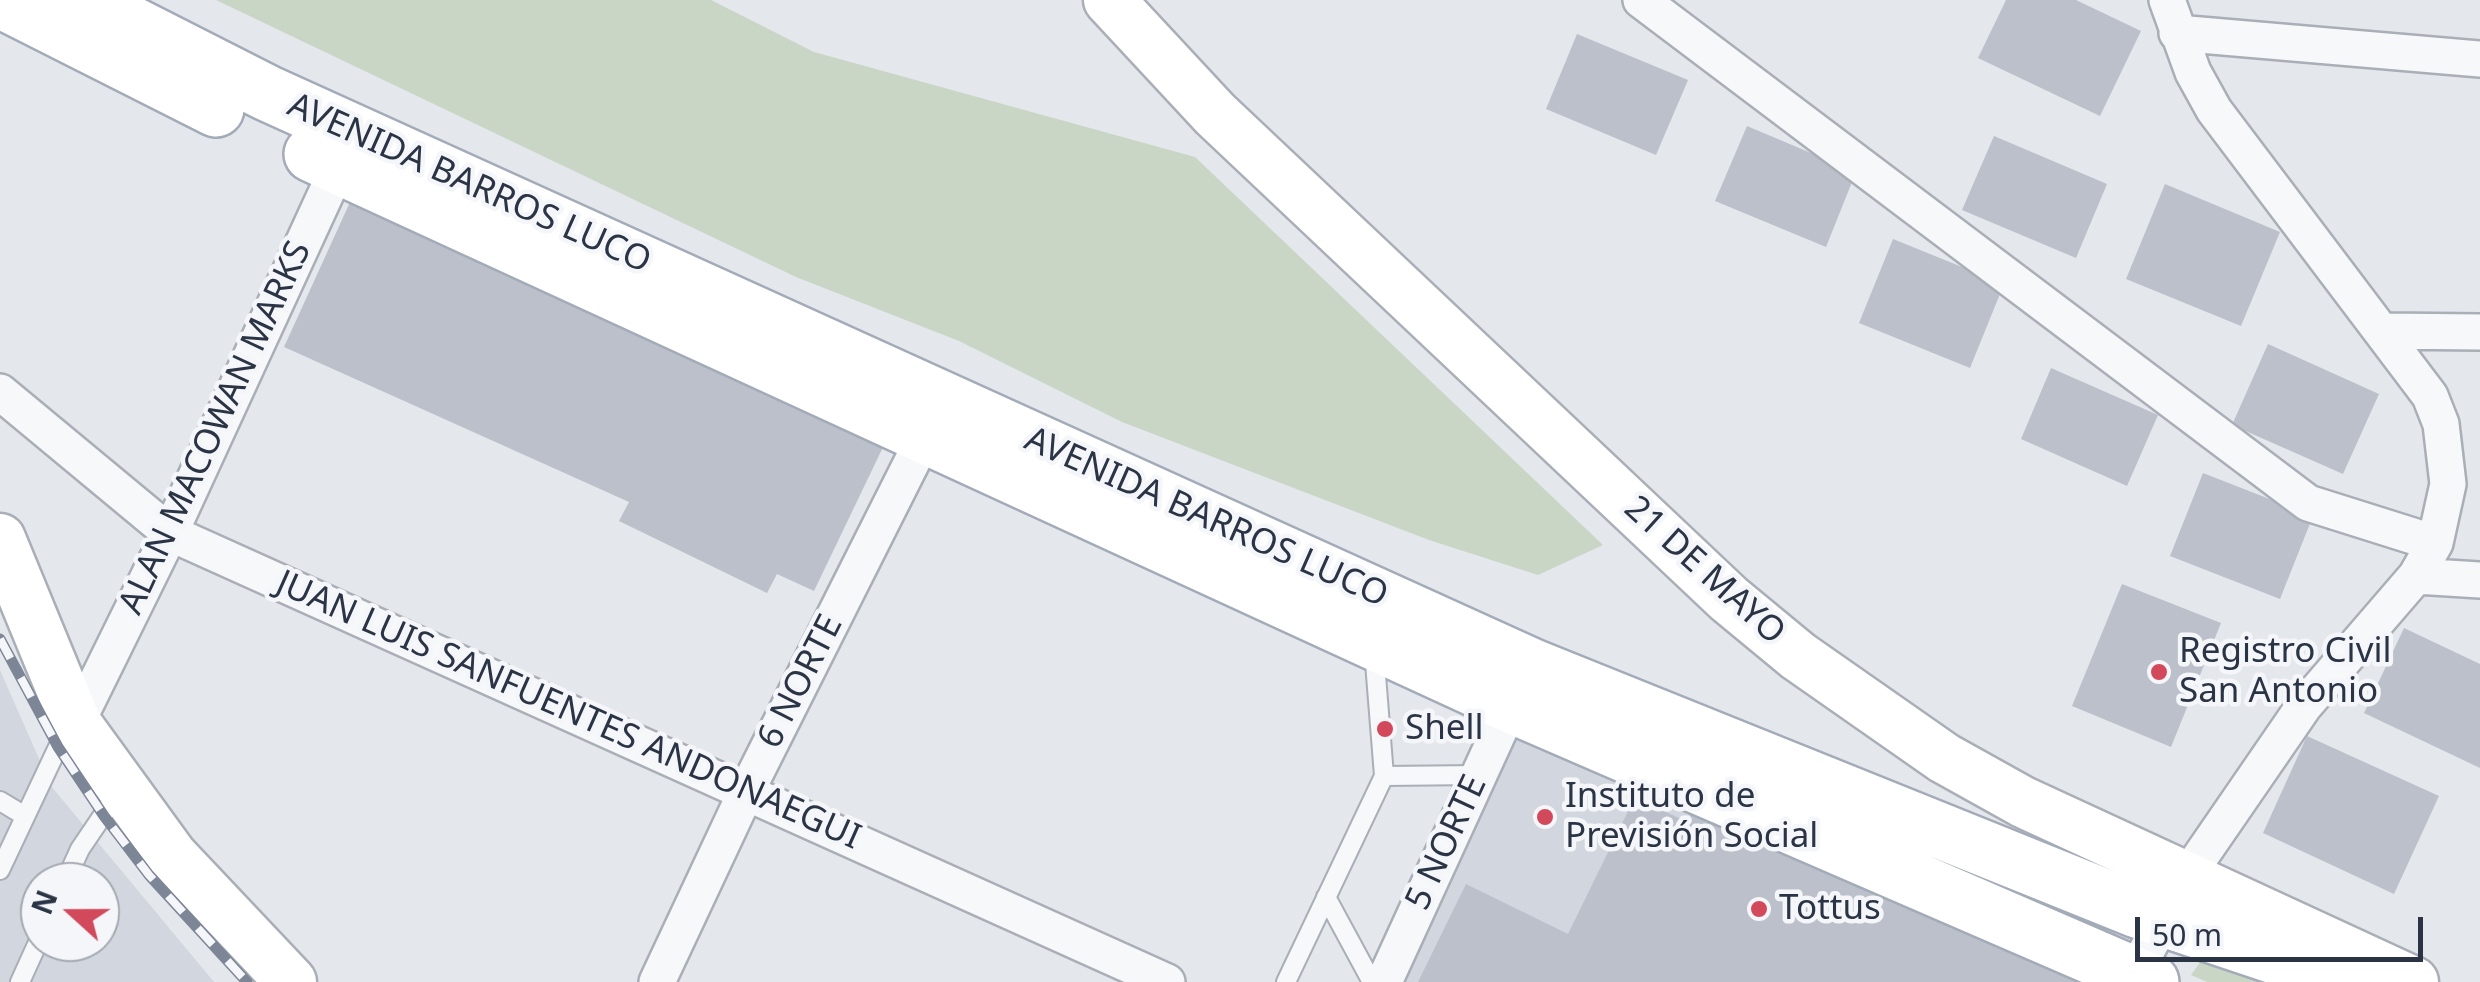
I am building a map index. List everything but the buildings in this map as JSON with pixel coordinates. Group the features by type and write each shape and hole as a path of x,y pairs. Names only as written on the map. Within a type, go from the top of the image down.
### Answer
{"main road":[{"name":"AVENIDA BARROS LUCO","path":"0,0 138,72 346,149 1533,667 2175,899 2352,982"},
{"name":"AVENIDA BARROS LUCO","path":"84,0 346,149 924,438 1511,704 2138,979"}],"street":[{"name":"21 DE MAYO","path":"1109,0 1215,114 1729,599 1784,645 1944,758 2103,843 2175,899 2413,982"},
{"path":"1641,0 2308,503 2434,542"},
{"path":"2138,979 2175,899 2304,706 2416,576 2434,542 2448,484 2441,424 2422,383 2214,110 2172,17"},
{"path":"2172,17 2480,58"},
{"name":"ALAN MACOWAN MARKS","path":"76,724 170,533 346,149"},
{"path":"2385,331 2480,332"},
{"name":"JUAN LUIS SANFUENTES ANDONAEGUI","path":"0,392 170,533 1166,982"},
{"name":"6 NORTE","path":"657,982 747,790 924,438"},
{"path":"0,539 76,724 120,789 205,894 291,982"},
{"path":"2416,576 2480,580"},
{"name":"5 NORTE","path":"1384,982 1511,704"}],"lane":[{"path":"1286,982 1384,776 1373,642"},
{"path":"0,870 58,747 76,724"},
{"path":"1384,776 1478,775"},
{"path":"74,862 120,789"},
{"path":"0,801 25,816"},
{"path":"1326,897 1372,982"}],"shaded area":[{"path":"0,670 51,786 114,862 20,862 20,962 120,962 120,869 214,982 0,982"},
{"name":"Tottus","path":"1521,725 2087,982 1401,982"}],"green space":[{"path":"216,0 711,0 814,52 1195,157 1603,545 1538,575 1429,540 1122,422 959,341 796,277"},
{"path":"2201,961 2281,982 2207,982 2191,975"}],"railway":[{"path":"0,639 58,747 104,816 149,875 247,982"}],"place":[{"name":"Registro Civil San Antonio","path":"2159,672"},
{"name":"Shell","path":"1385,729"},
{"name":"Instituto de Previsión Social","path":"1545,817"},
{"name":"Tottus","path":"1759,909"}]}
